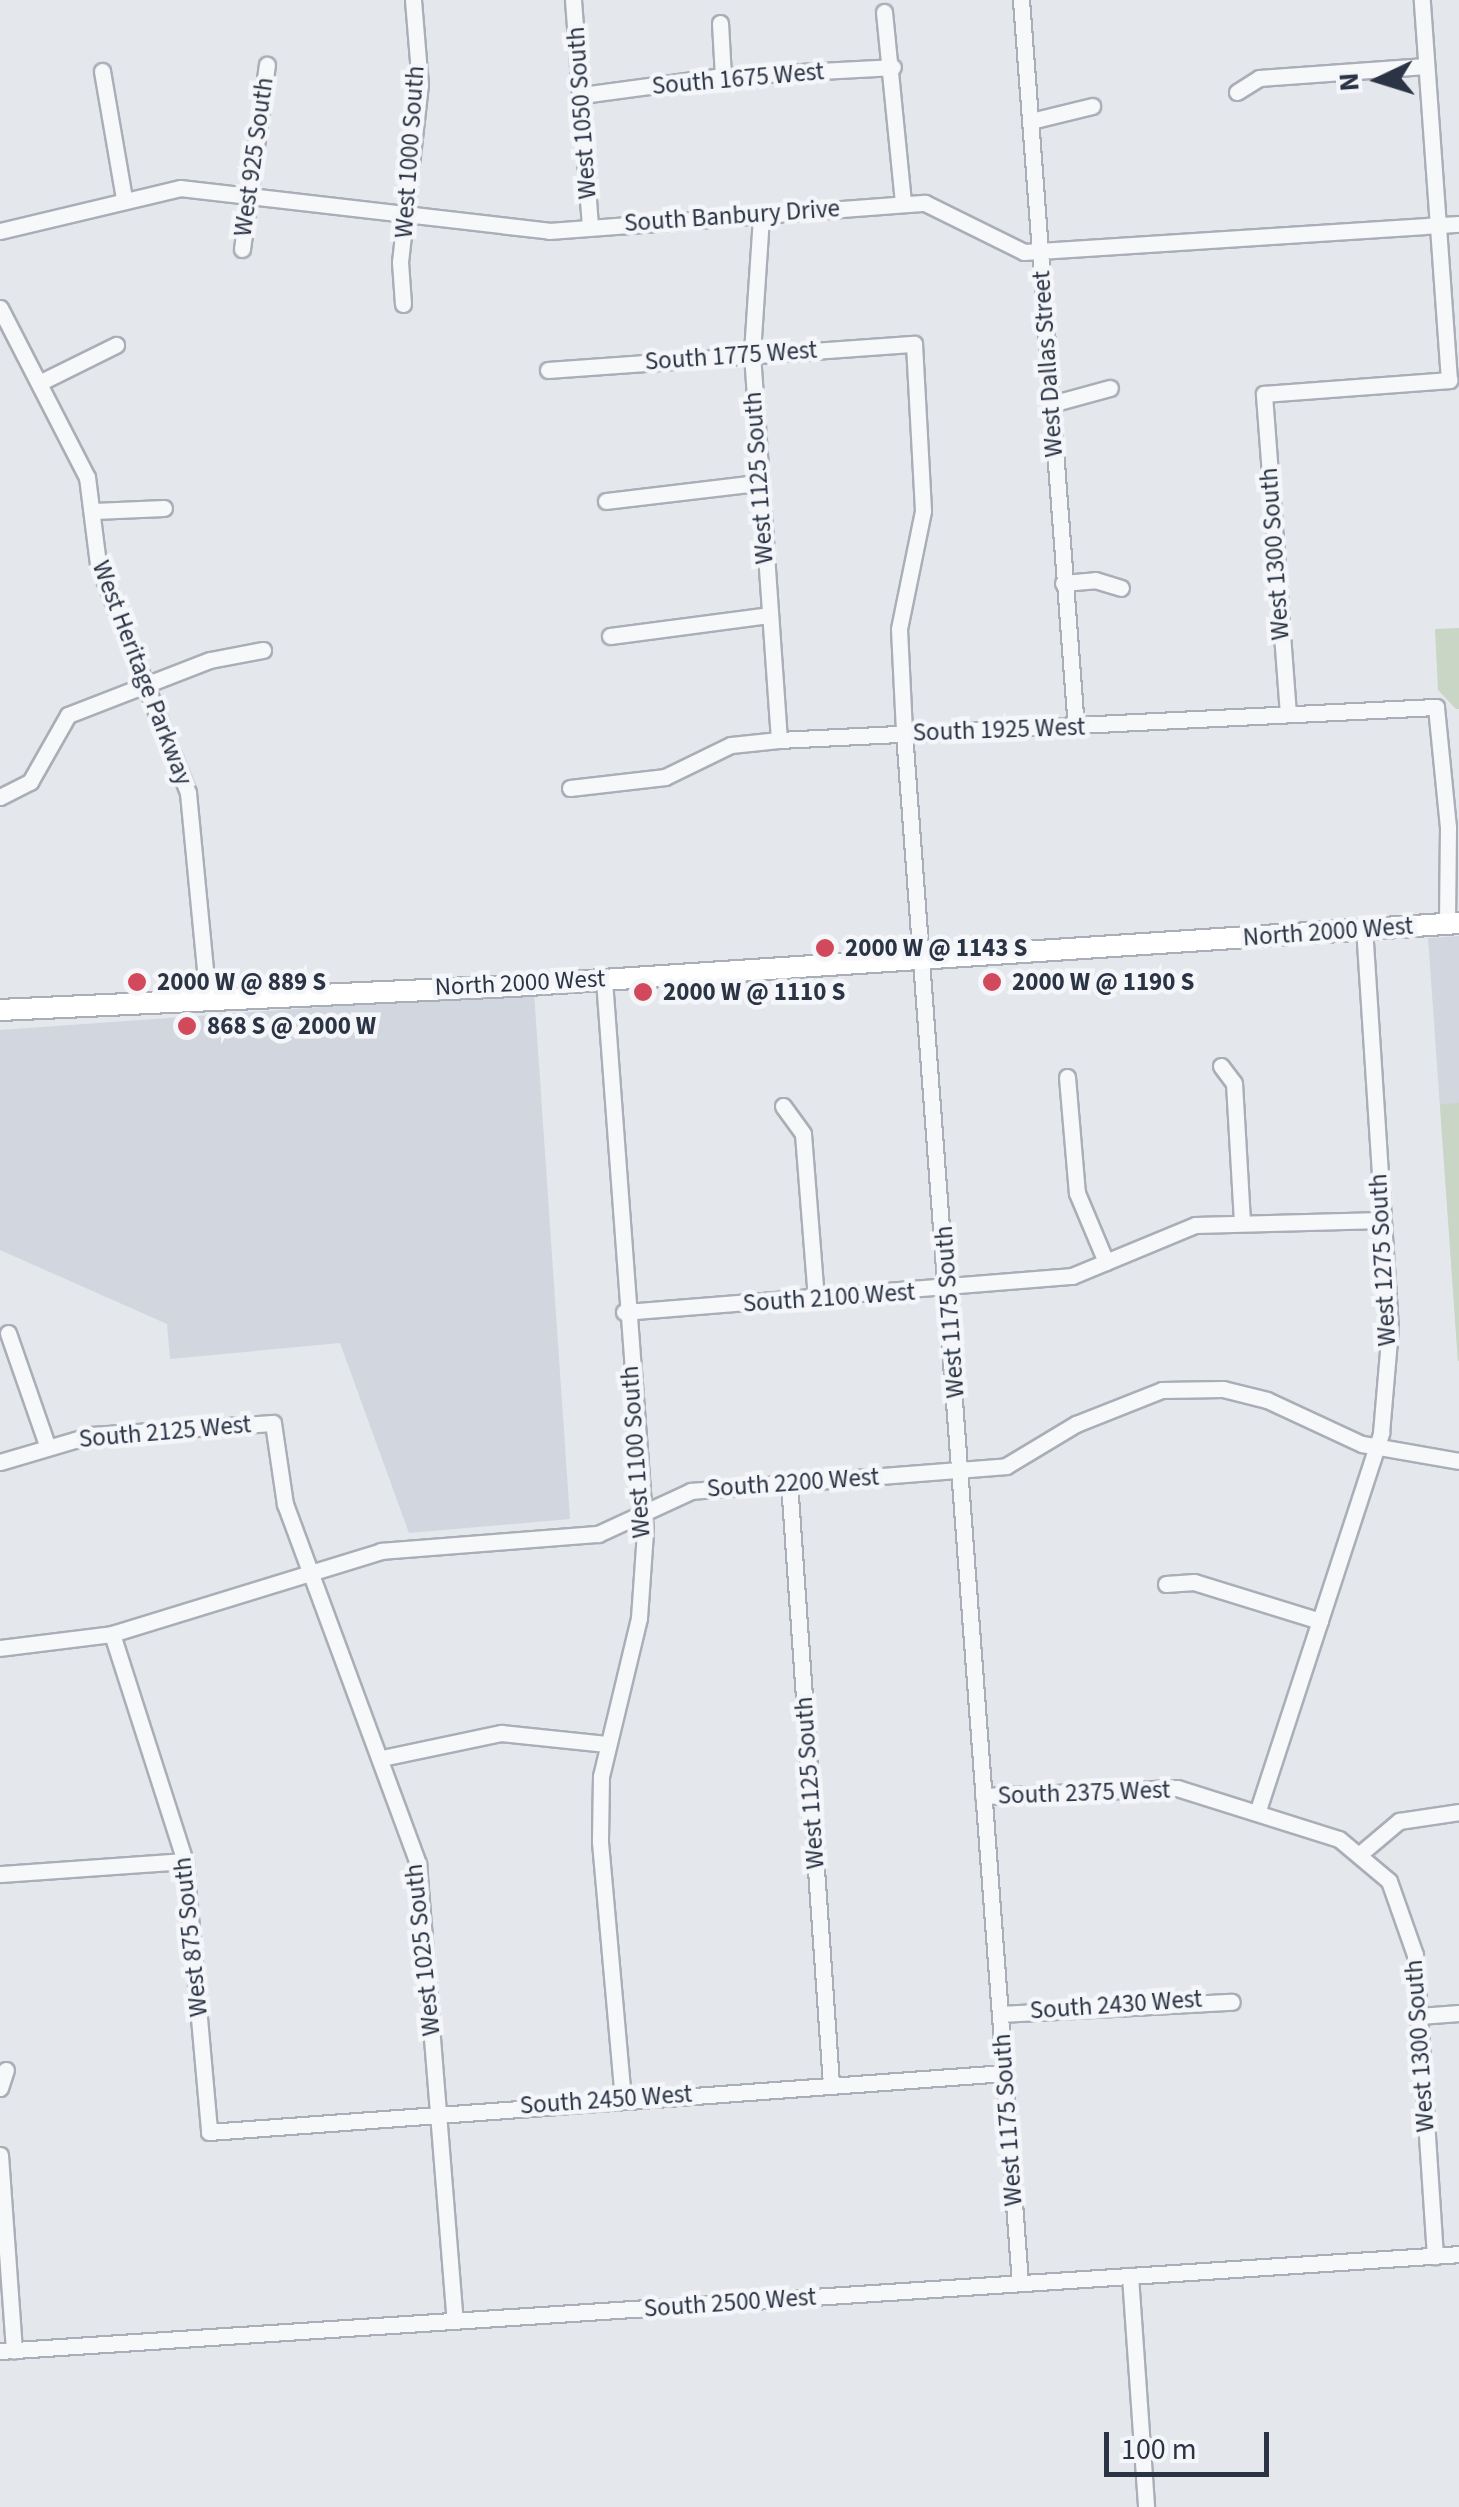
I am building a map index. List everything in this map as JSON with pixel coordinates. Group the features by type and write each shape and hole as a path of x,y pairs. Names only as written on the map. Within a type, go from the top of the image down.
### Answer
{"main road":[{"name":"North 2000 West","path":"0,1010 604,980 1453,924"}],"street":[{"name":"West 1000 South","path":"403,304 400,262 410,216 420,85 413,0"},
{"name":"West 1050 South","path":"573,0 590,226"},
{"name":"West Dallas Street","path":"1022,0 1076,728"},
{"path":"1422,0 1426,66 1451,225"},
{"path":"884,12 894,67 903,202"},
{"path":"720,23 723,76"},
{"name":"West 925 South","path":"242,249 266,65"},
{"path":"1238,92 1258,78 1426,66"},
{"name":"South 1675 West","path":"582,96 723,76 894,67"},
{"path":"102,71 124,198"},
{"path":"1030,122 1092,106"},
{"name":"South Banbury Drive","path":"0,231 124,198 180,188 550,231 761,217 903,202 946,210 1005,247 1041,252 1451,225"},
{"name":"West 1125 South","path":"761,217 752,354 778,740"},
{"name":"West 1300 South","path":"1288,714 1264,394 1450,380 1451,225"},
{"name":"West Heritage Parkway","path":"0,308 87,477 98,564 194,818 208,1000"},
{"name":"South 1775 West","path":"548,370 914,344"},
{"name":"West 1175 South","path":"914,344 923,511 899,629 904,733 924,956 1020,2284"},
{"path":"39,384 116,345"},
{"path":"1051,404 1110,388"},
{"path":"606,501 758,484"},
{"path":"94,512 164,508"},
{"path":"1064,583 1094,580 1121,588"},
{"path":"610,636 770,615"},
{"path":"0,798 30,782 62,720 146,685 263,650"},
{"name":"South 1925 West","path":"570,788 665,777 730,745 778,740 1076,728 1436,706 1453,924"},
{"name":"West 1275 South","path":"1258,1810 1377,1448 1390,1329 1364,932"},
{"name":"West 1100 South","path":"604,980 624,1312 643,1514 639,1618 606,1744 600,1842 623,2098"},
{"path":"1220,1066 1234,1082 1242,1222"},
{"path":"1067,1077 1077,1193 1106,1262"},
{"path":"783,1106 803,1134 816,1299"},
{"name":"South 2100 West","path":"624,1312 1072,1276 1161,1234 1242,1222 1382,1220"},
{"path":"8,1332 48,1445"},
{"name":"South 2200 West","path":"0,1648 112,1634 309,1569 381,1551 598,1534 691,1491 1006,1466 1076,1424 1148,1395 1192,1386 1267,1400 1377,1448 1459,1462"},
{"name":"South 2125 West","path":"0,1462 92,1435 272,1423"},
{"name":"West 1025 South","path":"272,1423 285,1504 418,1864 455,2321"},
{"name":"West 1125 South","path":"789,1482 831,2084"},
{"path":"1166,1584 1194,1582 1320,1621"},
{"name":"West 875 South","path":"112,1634 186,1861 209,2132"},
{"path":"382,1758 501,1733 606,1744"},
{"name":"South 2375 West","path":"983,1796 1150,1785 1258,1810 1361,1853"},
{"path":"1361,1853 1400,1822 1459,1812"},
{"name":"West 1300 South","path":"1361,1853 1389,1881 1407,1918 1435,2256"},
{"path":"0,1874 186,1861"},
{"name":"South 2430 West","path":"1000,2014 1232,2002"},
{"path":"1418,2016 1459,2013"},
{"path":"0,2088 6,2070"},
{"name":"South 2450 West","path":"209,2132 623,2098 1004,2073"},
{"path":"0,2155 7,2350"},
{"name":"South 2500 West","path":"7,2350 1459,2254"},
{"path":"1130,2276 1146,2507"}],"shaded area":[{"path":"1459,936 1459,1361 1458,1361 1428,938"},
{"path":"534,992 570,1519 409,1533 340,1343 170,1359 167,1324 0,1250 0,1030"}],"green space":[{"path":"1459,628 1456,709 1438,690 1435,629"},
{"path":"1459,1103 1459,1361 1458,1361 1440,1104"}],"place":[{"name":"2000 W @ 1143 S","path":"825,948"},
{"name":"2000 W @ 889 S","path":"137,982"},
{"name":"2000 W @ 1190 S","path":"992,982"},
{"name":"2000 W @ 1110 S","path":"643,992"},
{"name":"868 S @ 2000 W","path":"187,1026"}]}
